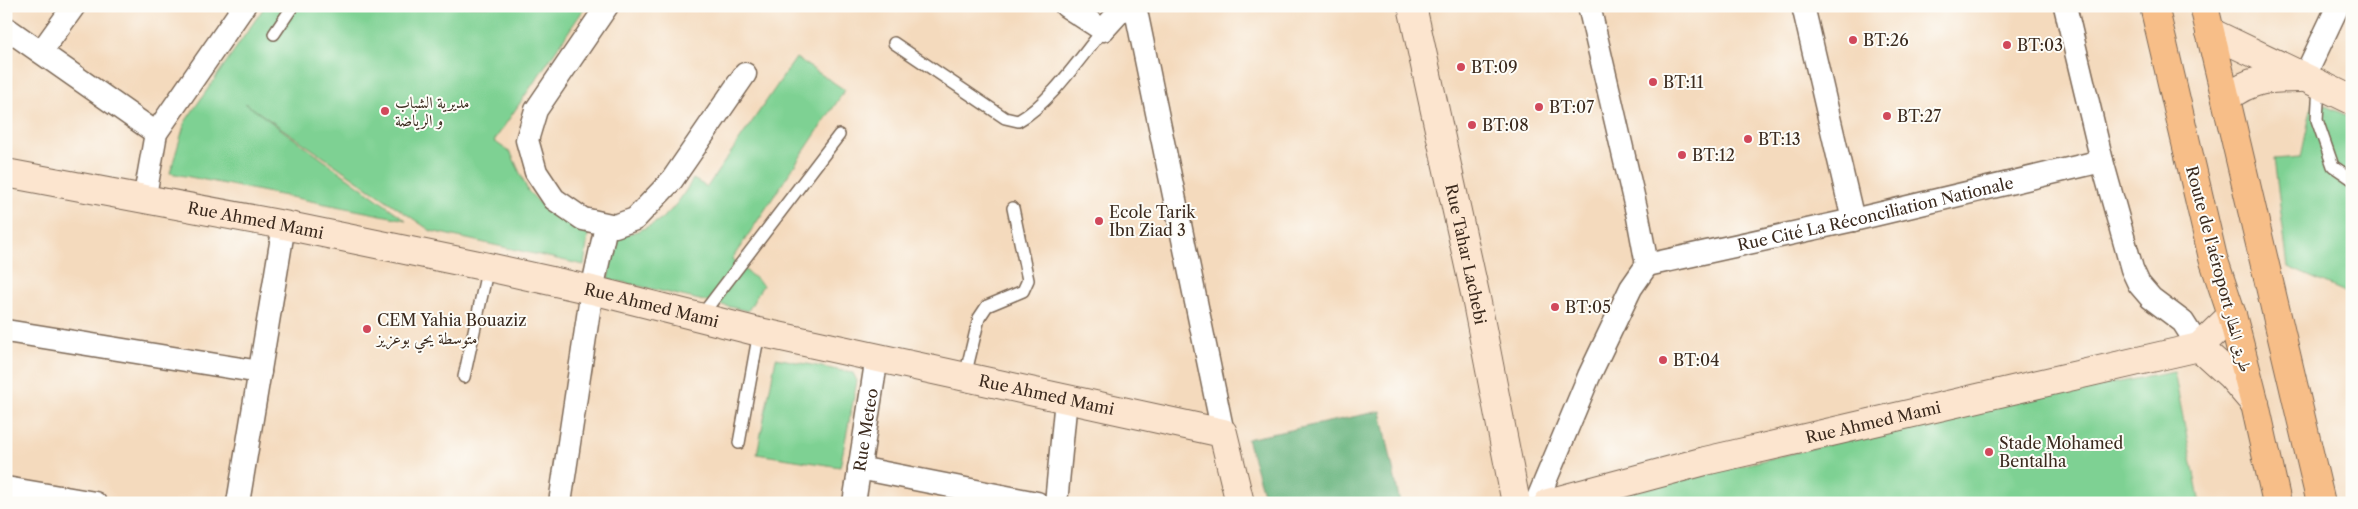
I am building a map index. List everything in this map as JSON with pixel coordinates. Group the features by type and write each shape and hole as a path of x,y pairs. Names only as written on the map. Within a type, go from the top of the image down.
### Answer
{"highway":[{"name":"Route de l'aéroport طريق المطار","path":"2154,6 2213,258 2232,315 2256,404 2277,503"},
{"path":"2207,19 2322,503"}],"street":[{"path":"41,52 74,6"},
{"path":"144,201 156,133 244,6"},
{"path":"607,6 536,110 527,140 536,172 554,199 583,219 606,226 615,226 635,219 672,180 745,74"},
{"path":"1066,6 1103,30 1125,6"},
{"path":"1135,6 1223,433 1240,503"},
{"name":"Rue Tahar Lachebi","path":"1412,6 1476,298 1516,503"},
{"path":"1536,503 1589,376 1630,288 1647,264 1638,217 1589,6"},
{"path":"1803,6 1853,220"},
{"path":"2065,6 2102,161 2132,270 2139,284 2151,298 2183,322 2199,347 2231,376 2256,404"},
{"path":"2312,81 2338,6"},
{"path":"2207,19 2312,81 2352,100"},
{"path":"6,28 156,133"},
{"path":"2226,98 2240,87 2256,80 2312,81"},
{"name":"Rue Cité La Réconciliation Nationale","path":"1647,264 1853,220 2102,161"},
{"name":"Rue Ahmed Mami","path":"6,173 144,201 284,225 488,267 701,316 759,332 1223,433"},
{"path":"238,503 284,225"},
{"path":"560,503 592,290 606,226"},
{"path":"2199,347 2232,315"},
{"path":"6,331 260,372"},
{"name":"Rue Ahmed Mami","path":"1548,503 1705,461 2199,347"},
{"name":"Rue Meteo","path":"854,503 877,357"},
{"path":"1056,503 1066,399"},
{"path":"859,468 1037,503"},
{"path":"6,488 95,503"}],"lane":[{"path":"274,34 293,6"},
{"path":"894,43 1005,118 1018,121 1029,115 1042,102 1103,30"},
{"path":"2312,81 2317,120 2333,166 2352,179"},
{"path":"701,316 839,135"},
{"path":"965,376 979,318 987,306 1023,291 1028,280 1013,208"},
{"path":"464,377 488,267"},
{"path":"739,443 759,332"}],"green space":[{"name":"مديرية الشباب و الرياضة","path":"265,6 586,6 494,141 511,153 528,191 544,207 559,218 589,230 584,265 431,231 245,103 406,220 170,173 185,122"},
{"path":"796,58 845,90 732,259 763,285 748,311 608,279 615,237 642,229 661,219 670,211 693,179 707,187"},
{"path":"2313,100 2352,118 2352,295 2288,267 2274,159 2301,157"},
{"path":"776,358 853,373 857,381 840,467 757,454"},
{"name":"Stade Mohamed Bentalha","path":"2174,372 2200,503 1586,503 1988,406"},
{"path":"1381,411 1400,503 1266,503 1247,439"}],"place":[{"name":"BT:26","path":"1853,40"},
{"name":"BT:03","path":"2007,45"},
{"name":"BT:09","path":"1461,67"},
{"name":"BT:11","path":"1653,82"},
{"name":"BT:07","path":"1539,107"},
{"name":"مديرية الشباب و الرياضة","path":"385,111"},
{"name":"BT:27","path":"1887,116"},
{"name":"BT:08","path":"1472,125"},
{"name":"BT:13","path":"1748,139"},
{"name":"BT:12","path":"1682,155"},
{"name":"Ecole Tarik Ibn Ziad 3","path":"1099,221"},
{"name":"BT:05","path":"1555,307"},
{"name":"CEM Yahia Bouaziz متوسطة يحي بوعزيز","path":"367,329"},
{"name":"BT:04","path":"1663,360"},
{"name":"Stade Mohamed Bentalha","path":"1989,452"}]}
